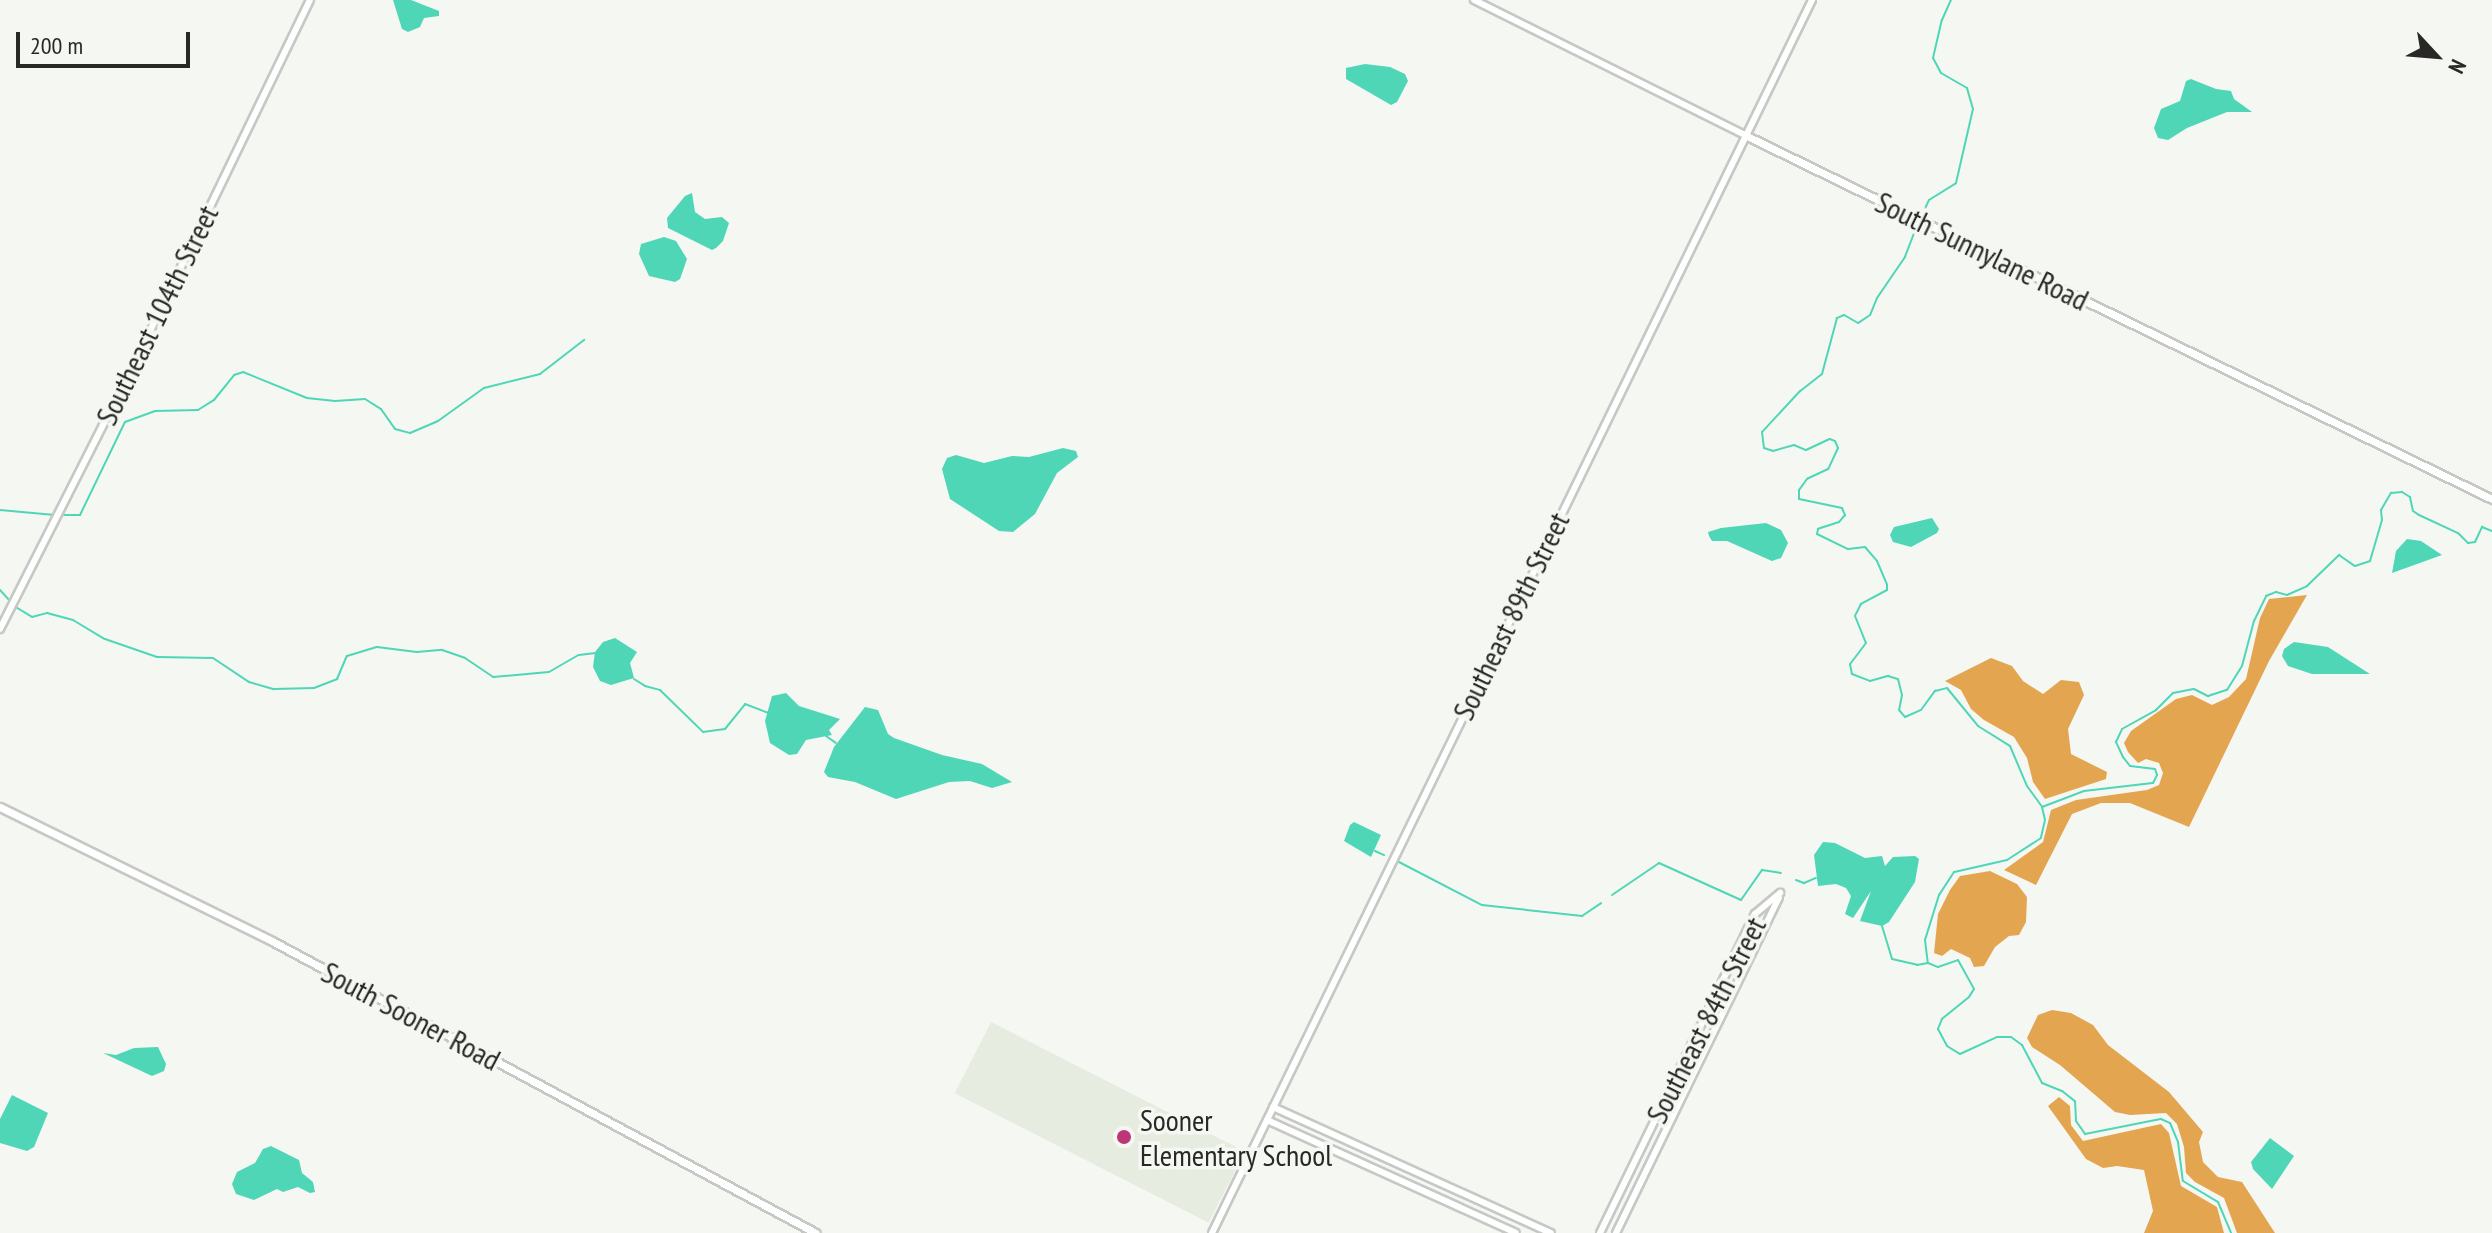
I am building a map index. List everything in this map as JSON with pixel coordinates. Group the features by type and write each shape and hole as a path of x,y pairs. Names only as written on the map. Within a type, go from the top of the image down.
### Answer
{"main road":[{"name":"South Sunnylane Road","path":"1747,136 2492,499"},
{"name":"South Sooner Road","path":"0,807 272,941 816,1233"}],"street":[{"name":"Southeast 104th Street","path":"0,629 134,364 310,0"},
{"name":"South Sunnylane Road","path":"1474,0 1747,136"},
{"name":"Southeast 89th Street","path":"1212,1233 1812,0"},
{"name":"Southeast 84th Street","path":"1600,1233 1755,914 1780,893 1616,1233"},
{"path":"1273,1107 1551,1233"},
{"path":"1267,1120 1516,1233"}],"shaded area":[{"path":"393,0 411,0 439,11 439,16 424,18 420,27 408,32 402,29"},
{"path":"1365,64 1390,67 1405,74 1408,81 1397,102 1391,105 1346,79 1346,68"},
{"path":"2191,79 2231,91 2234,99 2252,112 2227,112 2187,128 2168,140 2158,138 2154,128 2161,109 2180,101 2186,81"},
{"path":"692,193 695,212 705,219 722,217 729,223 723,241 712,250 668,228 667,218 685,196"},
{"path":"664,237 676,241 687,259 680,279 675,282 649,276 639,254 641,244"},
{"path":"1063,448 1076,451 1078,457 1057,473 1035,514 1013,532 999,531 950,499 942,469 947,458 956,455 984,463 1012,456 1029,457"},
{"path":"1932,518 1939,529 1937,533 1911,547 1893,542 1890,535 1894,527"},
{"path":"1766,523 1781,530 1788,543 1781,558 1772,561 1727,541 1712,541 1708,532 1721,528"},
{"path":"2407,539 2421,541 2442,555 2392,573 2396,551"},
{"path":"2307,595 2269,661 2189,827 2130,803 2101,803 2072,814 2036,885 2004,870 2043,842 2051,810 2076,800 2147,790 2159,785 2163,773 2159,763 2146,759 2138,763 2128,752 2124,743 2131,731 2176,699 2192,695 2212,705 2229,697 2246,679 2260,618 2269,599"},
{"path":"615,638 637,652 630,663 634,678 611,685 600,681 593,667 595,652 603,642"},
{"path":"2294,642 2328,647 2370,674 2312,674 2288,666 2282,656 2284,649"},
{"path":"1991,658 2012,666 2023,681 2043,694 2061,680 2079,682 2084,695 2068,729 2071,754 2107,772 2106,779 2045,799 2033,782 2027,758 2014,737 1984,720 1971,709 1961,690 1945,681"},
{"path":"786,693 799,706 840,719 829,730 832,735 806,740 797,754 789,755 770,743 765,721 772,696"},
{"path":"865,707 878,710 888,734 894,738 942,755 982,764 1012,782 992,788 970,781 949,782 896,799 855,782 828,777 824,772 834,747"},
{"path":"1354,822 1381,835 1371,857 1344,841"},
{"path":"1823,842 1835,843 1865,858 1882,856 1885,866 1893,857 1915,856 1919,859 1915,882 1889,922 1882,926 1860,921 1871,891 1853,918 1845,914 1851,896 1846,888 1836,884 1818,886 1814,855"},
{"path":"1990,871 2017,884 2027,897 2026,922 2019,935 2009,936 1995,947 1984,966 1974,967 1970,958 1951,949 1942,956 1934,953 1938,914 1950,890 1960,876"},
{"path":"2052,1010 2071,1013 2093,1025 2108,1045 2169,1092 2203,1132 2199,1142 2203,1162 2218,1177 2242,1182 2275,1233 2237,1233 2224,1198 2195,1182 2186,1173 2184,1147 2177,1124 2166,1113 2130,1115 2115,1112 2060,1065 2032,1047 2027,1038 2038,1015"},
{"path":"991,1022 1245,1151 1209,1223 955,1093"},
{"path":"158,1047 166,1064 164,1071 152,1076 103,1053 116,1055 134,1048"},
{"path":"12,1095 48,1113 34,1147 27,1151 0,1143 0,1119"},
{"path":"2059,1097 2070,1106 2071,1125 2083,1141 2161,1124 2169,1133 2181,1186 2217,1207 2224,1233 2144,1233 2153,1211 2144,1170 2117,1166 2103,1168 2086,1159 2048,1106"},
{"path":"2270,1138 2294,1156 2272,1189 2253,1169 2251,1162"},
{"path":"271,1146 299,1160 302,1173 313,1182 315,1192 298,1187 283,1192 277,1189 254,1200 236,1194 232,1184 237,1172 255,1163 263,1149"}],"waterway":[{"path":"1924,211 1929,200 1956,183 1973,109 1967,88 1941,73 1933,58 1942,20 1951,0"},
{"path":"1916,228 1905,257 1877,298 1870,315 1858,323 1844,315 1837,318 1822,374 1800,391 1762,432 1764,448 1773,451 1794,445 1806,450 1830,439 1835,441 1838,448 1828,469 1807,479 1799,490 1799,499 1842,508 1845,515 1839,522 1818,529 1817,534 1848,549 1865,547 1877,561 1887,585 1887,590 1861,604 1855,616 1866,643 1850,664 1852,674 1870,681 1888,676 1898,679 1902,695 1899,710 1905,717 1921,710 1935,691 1947,688 1978,726 2010,746 2027,786 2042,807 2045,820 2041,838 2007,860 1954,872 1939,895 1925,940 1928,963 1938,967 1958,960 1974,989 1969,997 1942,1019 1938,1029 1947,1046 1960,1054 1997,1037 2011,1037 2022,1045 2042,1083 2062,1091 2075,1101 2076,1121 2085,1134 2161,1119 2170,1123 2178,1142 2183,1181 2218,1202 2231,1233"},
{"path":"61,515 80,515 125,422 155,411 198,410 214,400 234,375 243,372 307,398 335,401 365,399 381,409 395,429 410,433 438,421 484,388 540,374 584,340"},
{"path":"2042,807 2084,791 2153,783 2157,775 2155,769 2130,766 2123,757 2116,742 2122,729 2156,710 2173,693 2194,689 2208,696 2227,690 2242,666 2254,621 2266,596 2276,592 2287,595 2307,586 2339,555 2355,566 2370,561 2382,520 2381,510 2391,493 2402,492 2410,497 2413,511 2458,533 2468,543 2475,542 2482,527 2492,531"},
{"path":"0,510 55,515"},
{"path":"0,590 10,601"},
{"path":"14,606 32,617 47,613 73,620 105,639 157,657 213,658 249,682 274,689 314,688 337,679 347,656 377,647 417,652 442,650 465,658 493,677 549,672 579,655 596,653"},
{"path":"634,679 660,690 703,732 725,729 745,704 768,713"},
{"path":"826,736 836,743"},
{"path":"1375,851 1384,855"},
{"path":"1399,862 1482,905 1582,916 1601,903"},
{"path":"1612,895 1659,863 1741,900 1762,870 1781,873"},
{"path":"1796,880 1804,883 1816,878"},
{"path":"1882,926 1892,959 1917,965 1928,963"}],"place":[{"name":"Sooner Elementary School","path":"1124,1137"}]}
